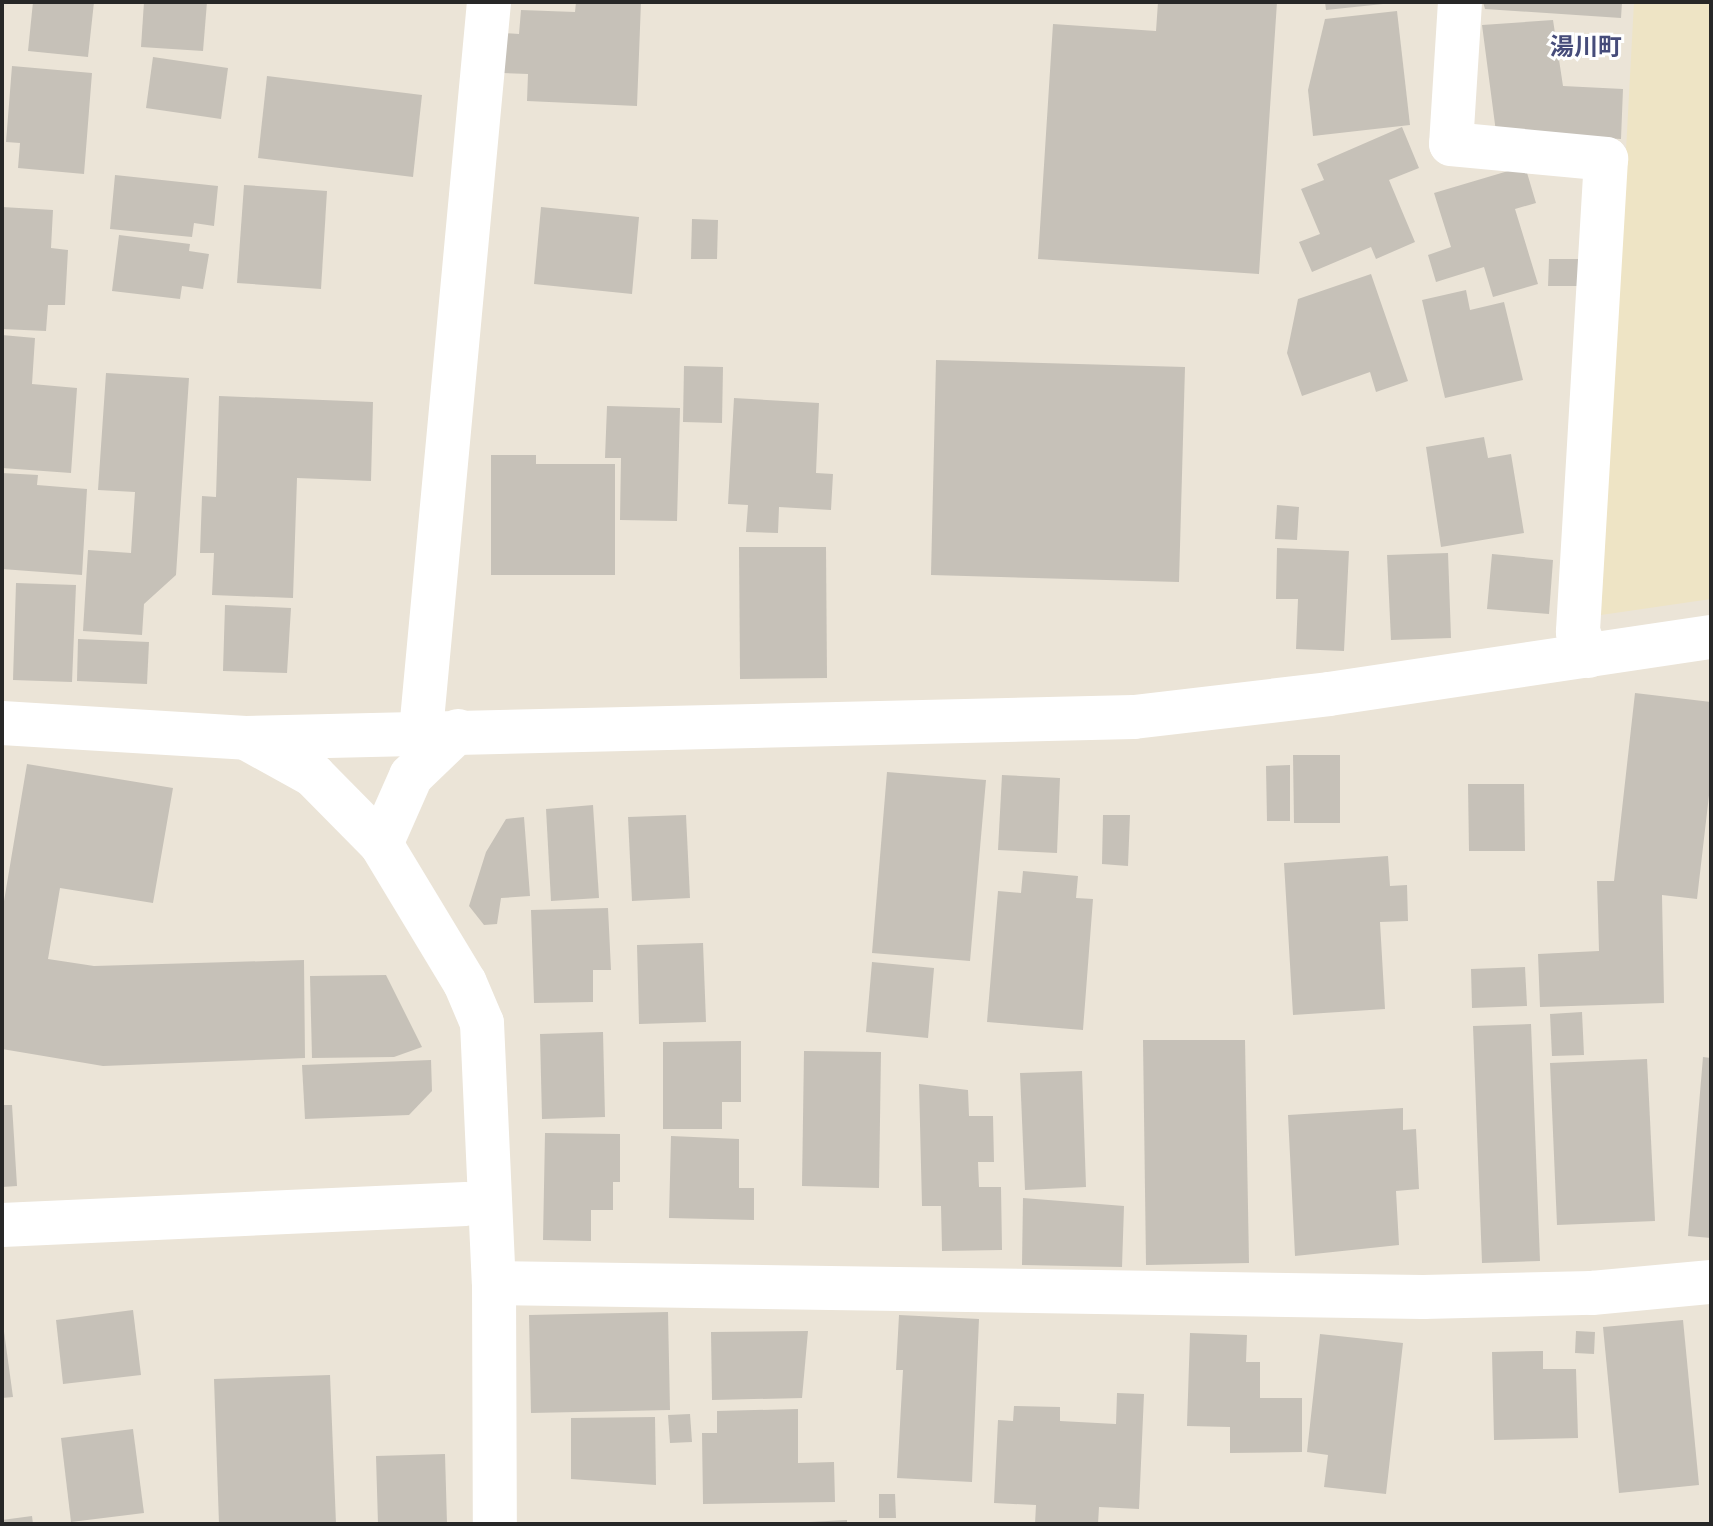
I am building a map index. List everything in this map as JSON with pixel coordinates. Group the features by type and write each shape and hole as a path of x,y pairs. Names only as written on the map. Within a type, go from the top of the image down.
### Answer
{"street":[{"path":"381,844 411,776 440,731 489,2"},
{"path":"1460,2 1451,144 1606,159 1578,632 1588,656"},
{"path":"2,723 246,738 440,731 1134,717 1711,637"},
{"path":"246,738 313,775 381,844 465,983 482,1023 494,1283 495,1524"},
{"path":"2,1225 466,1204"},
{"path":"494,1283 1423,1297 1592,1293 1711,1282"}],"shaded area":[{"path":"1634,2 1711,2 1711,599 1601,615"}],"building":[{"path":"33,2 94,2 88,57 28,51"},
{"path":"144,2 207,2 203,51 141,47"},
{"path":"576,2 641,2 637,106 527,101 528,74 501,73 504,33 519,34 521,10 575,12"},
{"path":"1158,2 1277,2 1259,274 1038,259 1053,24 1156,31"},
{"path":"1325,2 1383,2 1383,4 1326,10"},
{"path":"1483,2 1622,2 1621,18 1485,9"},
{"path":"1397,11 1410,125 1313,136 1308,90 1325,19"},
{"path":"1553,20 1563,86 1623,89 1621,139 1496,132 1482,25"},
{"path":"153,57 228,68 221,119 146,108"},
{"path":"12,66 92,73 84,174 18,168 20,143 6,142"},
{"path":"267,76 422,95 413,177 258,158"},
{"path":"1402,127 1419,168 1389,180 1415,242 1376,259 1371,247 1312,272 1299,242 1320,234 1301,189 1324,180 1317,164"},
{"path":"1525,166 1536,203 1515,209 1538,284 1493,297 1484,267 1436,282 1428,255 1451,247 1434,193"},
{"path":"115,175 218,186 214,226 194,223 192,237 110,229"},
{"path":"244,185 327,191 321,289 237,283"},
{"path":"2,207 53,210 51,248 68,250 65,305 48,305 46,331 2,329"},
{"path":"541,207 639,217 632,294 534,284"},
{"path":"692,219 718,220 717,259 691,259"},
{"path":"119,235 190,244 189,251 209,254 203,289 182,286 180,299 112,291"},
{"path":"1549,259 1579,259 1578,286 1548,286"},
{"path":"1371,274 1408,381 1376,392 1370,372 1302,396 1287,353 1298,299"},
{"path":"1466,290 1470,310 1504,302 1523,380 1445,398 1422,300"},
{"path":"2,335 35,338 32,384 77,388 71,473 2,468"},
{"path":"936,360 1185,367 1179,582 931,575"},
{"path":"684,366 723,367 722,423 683,422"},
{"path":"106,373 189,378 176,575 144,604 142,635 83,631 88,550 131,553 135,492 98,490"},
{"path":"219,396 373,402 371,481 297,478 293,598 212,595 214,553 200,553 202,496 216,497"},
{"path":"734,398 819,403 816,473 833,474 831,510 779,507 778,533 746,532 748,505 728,504"},
{"path":"607,406 680,408 677,521 620,520 621,458 605,458"},
{"path":"1484,437 1488,458 1511,454 1524,533 1441,547 1426,447"},
{"path":"491,455 536,455 536,464 615,464 615,575 491,575"},
{"path":"2,473 38,475 37,485 87,489 82,575 2,569"},
{"path":"1277,505 1299,507 1297,540 1275,539"},
{"path":"739,547 826,547 827,678 740,679"},
{"path":"1277,548 1349,551 1344,651 1296,649 1298,599 1276,599"},
{"path":"1448,553 1451,638 1391,640 1387,555"},
{"path":"1492,554 1553,560 1549,614 1487,609"},
{"path":"16,583 76,585 72,682 13,680"},
{"path":"225,605 291,608 287,673 223,671"},
{"path":"78,639 149,642 147,684 77,681"},
{"path":"1635,693 1711,702 1711,778 1697,899 1662,895 1664,1003 1540,1007 1538,954 1599,951 1597,881 1614,881"},
{"path":"1293,755 1340,755 1340,823 1294,823"},
{"path":"27,764 173,788 153,903 60,888 48,959 94,966 304,960 305,1058 103,1066 2,1049 2,913"},
{"path":"1290,765 1290,821 1267,821 1266,766"},
{"path":"887,772 986,780 970,961 872,953"},
{"path":"1002,775 1060,778 1057,853 998,850"},
{"path":"1468,784 1524,784 1525,851 1469,851"},
{"path":"593,805 599,898 551,901 546,809"},
{"path":"686,815 690,898 632,901 628,817"},
{"path":"1103,815 1130,815 1128,866 1102,864"},
{"path":"524,817 530,896 501,898 497,924 484,925 469,906 486,852 506,819"},
{"path":"1388,856 1390,886 1407,885 1408,921 1380,922 1385,1009 1293,1015 1284,863"},
{"path":"1023,871 1078,876 1076,898 1093,899 1083,1030 987,1022 998,891 1021,893"},
{"path":"608,908 611,970 593,970 593,1002 534,1003 531,910"},
{"path":"703,943 706,1022 639,1024 637,945"},
{"path":"872,962 934,968 928,1038 866,1032"},
{"path":"1525,967 1527,1006 1472,1008 1471,969"},
{"path":"386,975 422,1047 394,1057 312,1058 310,976"},
{"path":"1582,1012 1584,1055 1552,1056 1550,1014"},
{"path":"1531,1024 1540,1261 1482,1263 1473,1026"},
{"path":"603,1032 605,1117 542,1119 540,1034"},
{"path":"1143,1040 1245,1040 1249,1263 1146,1265"},
{"path":"741,1041 741,1102 722,1102 722,1129 663,1129 663,1042"},
{"path":"804,1051 881,1052 879,1188 802,1186"},
{"path":"1703,1057 1711,1058 1711,1238 1688,1236"},
{"path":"1647,1059 1655,1221 1557,1225 1550,1063"},
{"path":"431,1060 432,1091 409,1115 305,1119 302,1065"},
{"path":"1082,1071 1086,1187 1025,1190 1020,1073"},
{"path":"919,1084 968,1090 969,1116 993,1116 994,1162 978,1162 979,1187 1001,1187 1002,1250 942,1251 941,1206 922,1206"},
{"path":"2,1105 12,1105 17,1186 2,1187"},
{"path":"1403,1108 1403,1130 1416,1129 1419,1189 1396,1191 1399,1245 1295,1256 1288,1115"},
{"path":"545,1133 620,1134 620,1182 613,1182 613,1210 591,1210 591,1241 543,1240"},
{"path":"671,1136 739,1139 739,1188 754,1188 754,1220 669,1218"},
{"path":"1023,1198 1124,1206 1122,1267 1022,1265"},
{"path":"133,1310 141,1375 63,1384 56,1320"},
{"path":"668,1312 670,1410 531,1413 529,1315"},
{"path":"899,1315 979,1319 972,1482 897,1478 903,1370 896,1370"},
{"path":"2,1317 13,1397 2,1398"},
{"path":"1683,1320 1699,1485 1619,1493 1603,1327"},
{"path":"808,1331 802,1398 712,1400 711,1332"},
{"path":"1576,1331 1595,1332 1594,1354 1575,1353"},
{"path":"1190,1333 1247,1335 1246,1362 1260,1362 1260,1398 1302,1398 1302,1452 1230,1453 1230,1427 1187,1426"},
{"path":"1320,1334 1403,1343 1386,1494 1324,1487 1328,1455 1307,1452"},
{"path":"1543,1351 1543,1369 1576,1369 1578,1438 1494,1440 1492,1352"},
{"path":"330,1375 336,1524 219,1524 214,1379"},
{"path":"1117,1393 1144,1394 1139,1509 1099,1507 1098,1524 1035,1524 1036,1505 994,1503 998,1420 1013,1421 1014,1406 1060,1407 1060,1421 1116,1424"},
{"path":"798,1409 798,1463 834,1462 835,1502 703,1504 702,1433 717,1433 717,1411"},
{"path":"690,1414 692,1442 670,1443 668,1415"},
{"path":"655,1417 656,1485 571,1479 571,1418"},
{"path":"133,1429 144,1513 71,1522 61,1438"},
{"path":"445,1454 447,1524 378,1524 376,1456"},
{"path":"879,1494 895,1494 896,1518 879,1518"},
{"path":"32,1516 33,1524 2,1524 2,1520"},
{"path":"847,1520 847,1524 809,1524 809,1522"}],"district":[{"name":"湯川町","path":"1586,46"}]}
